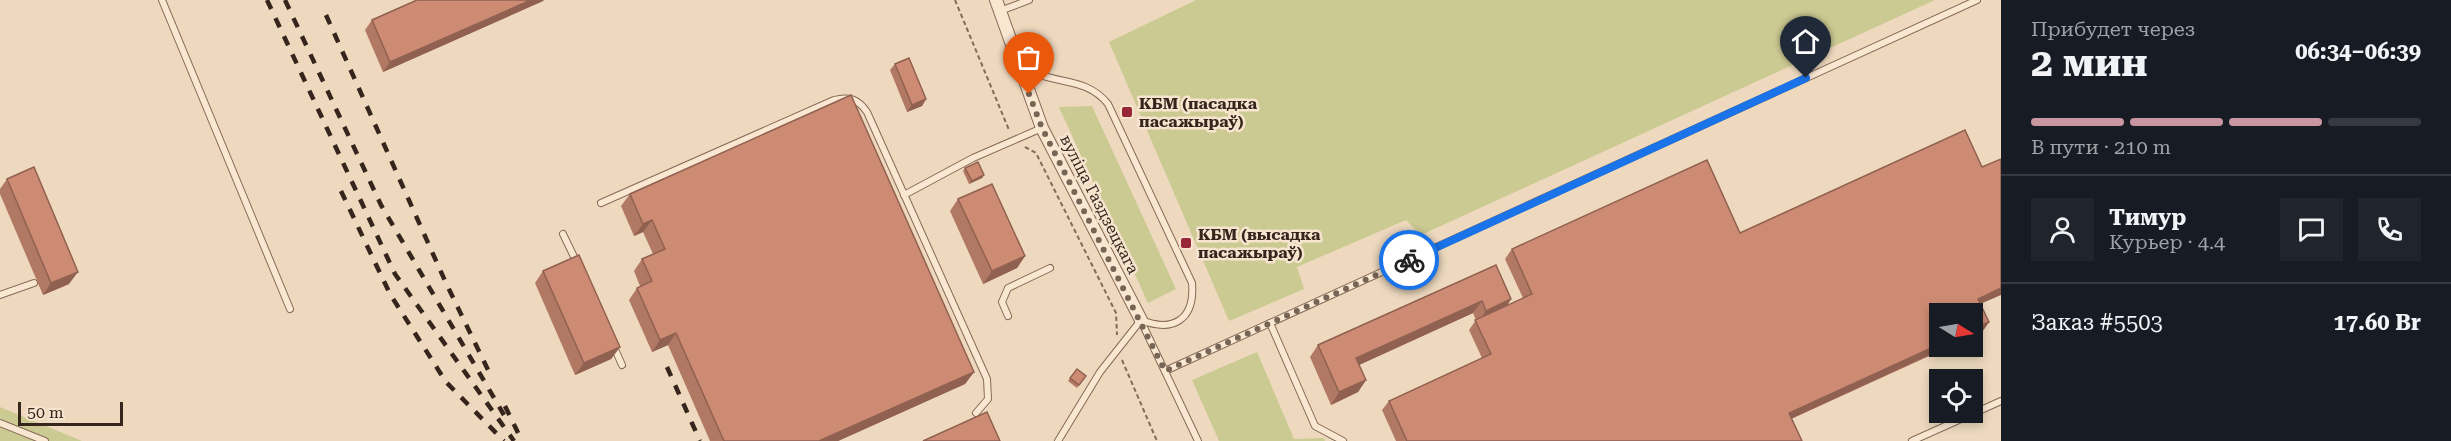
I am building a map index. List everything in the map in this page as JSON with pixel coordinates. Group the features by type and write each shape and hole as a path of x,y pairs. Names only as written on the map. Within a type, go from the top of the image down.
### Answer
{"street":[{"name":"вуліца Газдзецкага","path":"997,6 1042,128 1141,320"}],"lane":[{"path":"162,0 290,309"},
{"path":"997,6 1029,0"},
{"path":"1165,371 1977,0"},
{"path":"1016,59 1028,70 1041,76 1086,86 1100,93 1111,110 1192,283 1193,295 1190,308 1183,318 1174,324 1163,326 1141,320"},
{"path":"601,203 834,100 855,99 867,112 987,379 988,399 976,413"},
{"path":"904,195 973,158 1042,128"},
{"path":"563,234 578,267"},
{"path":"1008,316 1002,302 1008,288 1050,267"},
{"path":"0,295 34,283"},
{"path":"1058,441 1100,372 1141,320"},
{"path":"1141,320 1198,441"},
{"path":"1270,323 1315,426 1343,441"},
{"path":"612,343 622,365"},
{"path":"1912,441 2001,401"},
{"path":"0,423 45,441"}],"path":[{"path":"955,0 1014,140 1036,153 1116,313 1117,349 1157,441"}],"shaded area":[{"path":"1196,0 1935,0 1421,235 1406,220 1297,267 1304,289 1229,321 1109,42"},
{"path":"1092,106 1176,289 1148,303 1059,107"},
{"path":"1257,352 1294,439 1324,438 1325,441 1219,441 1192,380"},
{"path":"0,407 82,441 0,441"}],"building":[{"path":"417,0 531,0 390,62 372,20"},
{"path":"909,58 926,99 912,105 895,64"},
{"path":"851,95 974,372 819,441 724,441 676,333 660,340 637,288 652,281 642,259 665,249 652,220 643,224 630,194"},
{"path":"1965,130 1982,167 2001,159 2001,288 1978,299 1980,303 1929,303 1929,349 1789,413 1802,441 1407,441 1389,401 1491,354 1475,320 1532,294 1512,249 1707,160 1740,233"},
{"path":"978,162 984,175 972,181 965,168"},
{"path":"34,167 78,272 51,283 7,179"},
{"path":"992,184 1025,256 992,271 958,199"},
{"path":"579,255 620,347 584,363 543,271"},
{"path":"1496,265 1511,299 1486,311 1482,301 1356,358 1366,380 1339,392 1318,345"},
{"path":"1983,309 1989,322 1983,324"},
{"path":"1077,369 1086,376 1079,385 1070,378"},
{"path":"987,412 1000,441 923,441"}],"railway":[{"path":"267,0 395,274 514,441"},
{"path":"285,0 381,205 504,415"},
{"path":"326,15 446,283 491,376"},
{"path":"341,191 390,294 446,382 504,441"},
{"path":"667,367 700,441"},
{"path":"505,406 522,441"}],"way so far":[{"path":"1029,94 1042,128 1165,371 1409,260"}],"place":[{"name":"КБМ (пасадка пасажыраў)","path":"1127,112"},
{"name":"КБМ (высадка пасажыраў)","path":"1186,243"}],"route":[{"path":"1409,260 1806,78"}]}
